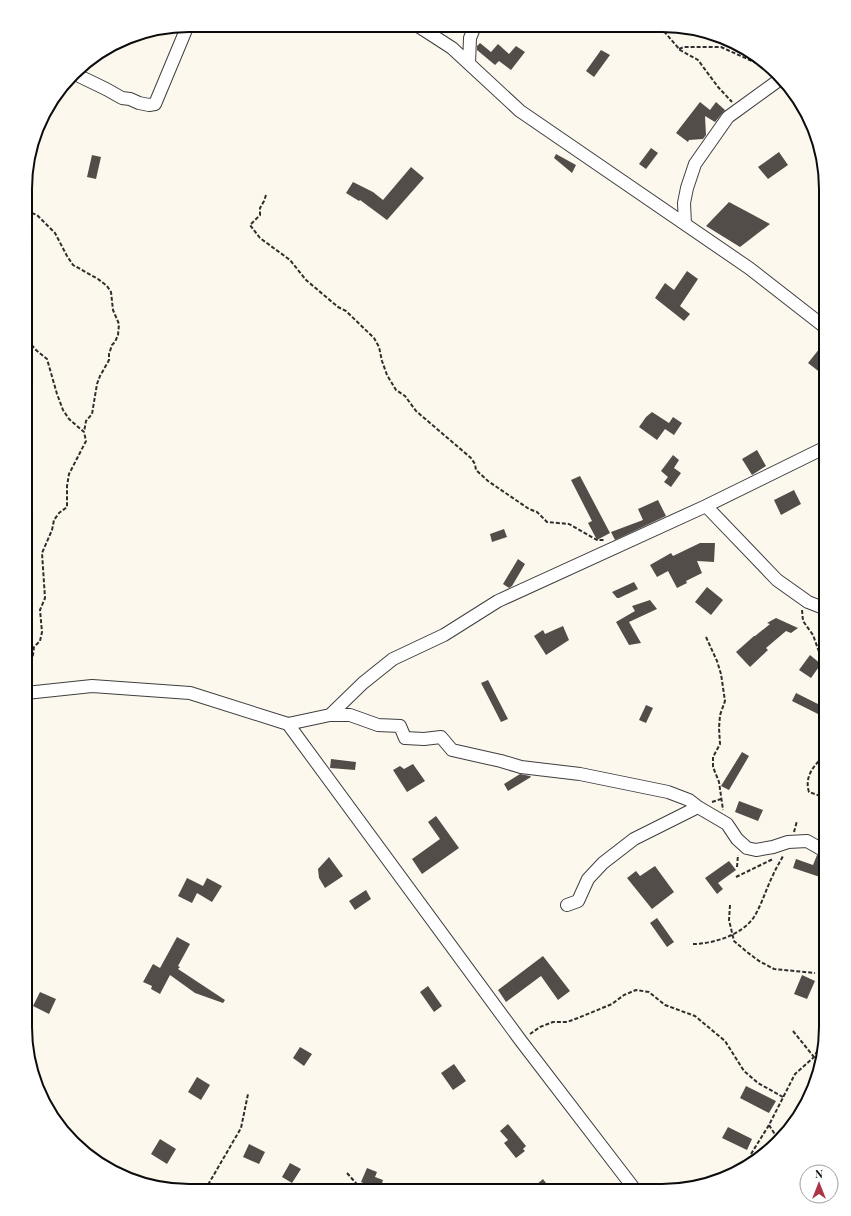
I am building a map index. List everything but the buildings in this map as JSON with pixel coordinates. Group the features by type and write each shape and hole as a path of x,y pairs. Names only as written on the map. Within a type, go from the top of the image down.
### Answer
{"street":[{"path":"80,76 122,98 149,105 155,104 185,32"},
{"path":"427,32 452,48 520,111 749,268 819,323"},
{"path":"470,64 470,38 472,32"},
{"path":"685,224 684,203 687,188 696,164 728,117 776,82"},
{"path":"330,715 363,683 393,659 444,635 498,601 706,506 819,450"},
{"path":"706,506 777,580 808,602 819,606"},
{"path":"32,692 92,686 190,693 288,724 330,715 350,715 378,725 400,726 405,738 424,739 441,737 452,750 521,767 580,774 668,792 689,800 727,824 737,839 747,848 756,850 773,847 788,842 807,841 819,848"},
{"path":"288,724 521,1041 631,1184"},
{"path":"567,905 578,901 588,879 602,863 634,839 698,807"}],"path":[{"path":"665,32 679,49 698,60 718,87 732,102 734,113"},
{"path":"679,49 684,47 721,47 751,61"},
{"path":"767,73 769,79 767,89"},
{"path":"266,195 260,208 260,215 250,226 260,238 290,260 306,280 338,307 346,311 374,338 379,347 387,375 396,390 405,396 416,411 471,458 475,464 476,470 488,481 529,509 537,512 547,522 569,524 596,540 610,541"},
{"path":"32,213 37,215 55,233 73,264 107,286 111,292 113,310 119,324 118,335 112,345 109,360 97,384 92,414 86,421 84,432 86,441 69,474 67,507 54,520 52,530 42,554 45,598 40,610 42,632 40,641 34,647 32,658"},
{"path":"32,346 48,359 57,394 64,410 69,420 84,432"},
{"path":"799,596 803,621 812,634 819,652"},
{"path":"706,636 721,674 725,701 720,715 720,744 713,757 713,767 719,782 721,799 727,824"},
{"path":"819,762 812,769 806,784 809,792 819,796"},
{"path":"788,842 794,831 796,822"},
{"path":"693,944 706,944 733,934 742,929 753,919 783,854 779,856"},
{"path":"736,877 775,858"},
{"path":"730,905 729,920 734,941 747,952 759,961 774,969 815,973"},
{"path":"521,1041 540,1027 553,1022 567,1022 612,1004 624,995 636,990 649,992 665,1005 695,1016 725,1041 744,1071 758,1083 783,1097"},
{"path":"793,1031 814,1057"},
{"path":"751,1154 769,1125 795,1074 814,1057 818,1049"},
{"path":"208,1184 241,1128 248,1094"},
{"path":"769,1125 775,1135"},
{"path":"347,1173 357,1184"}]}
